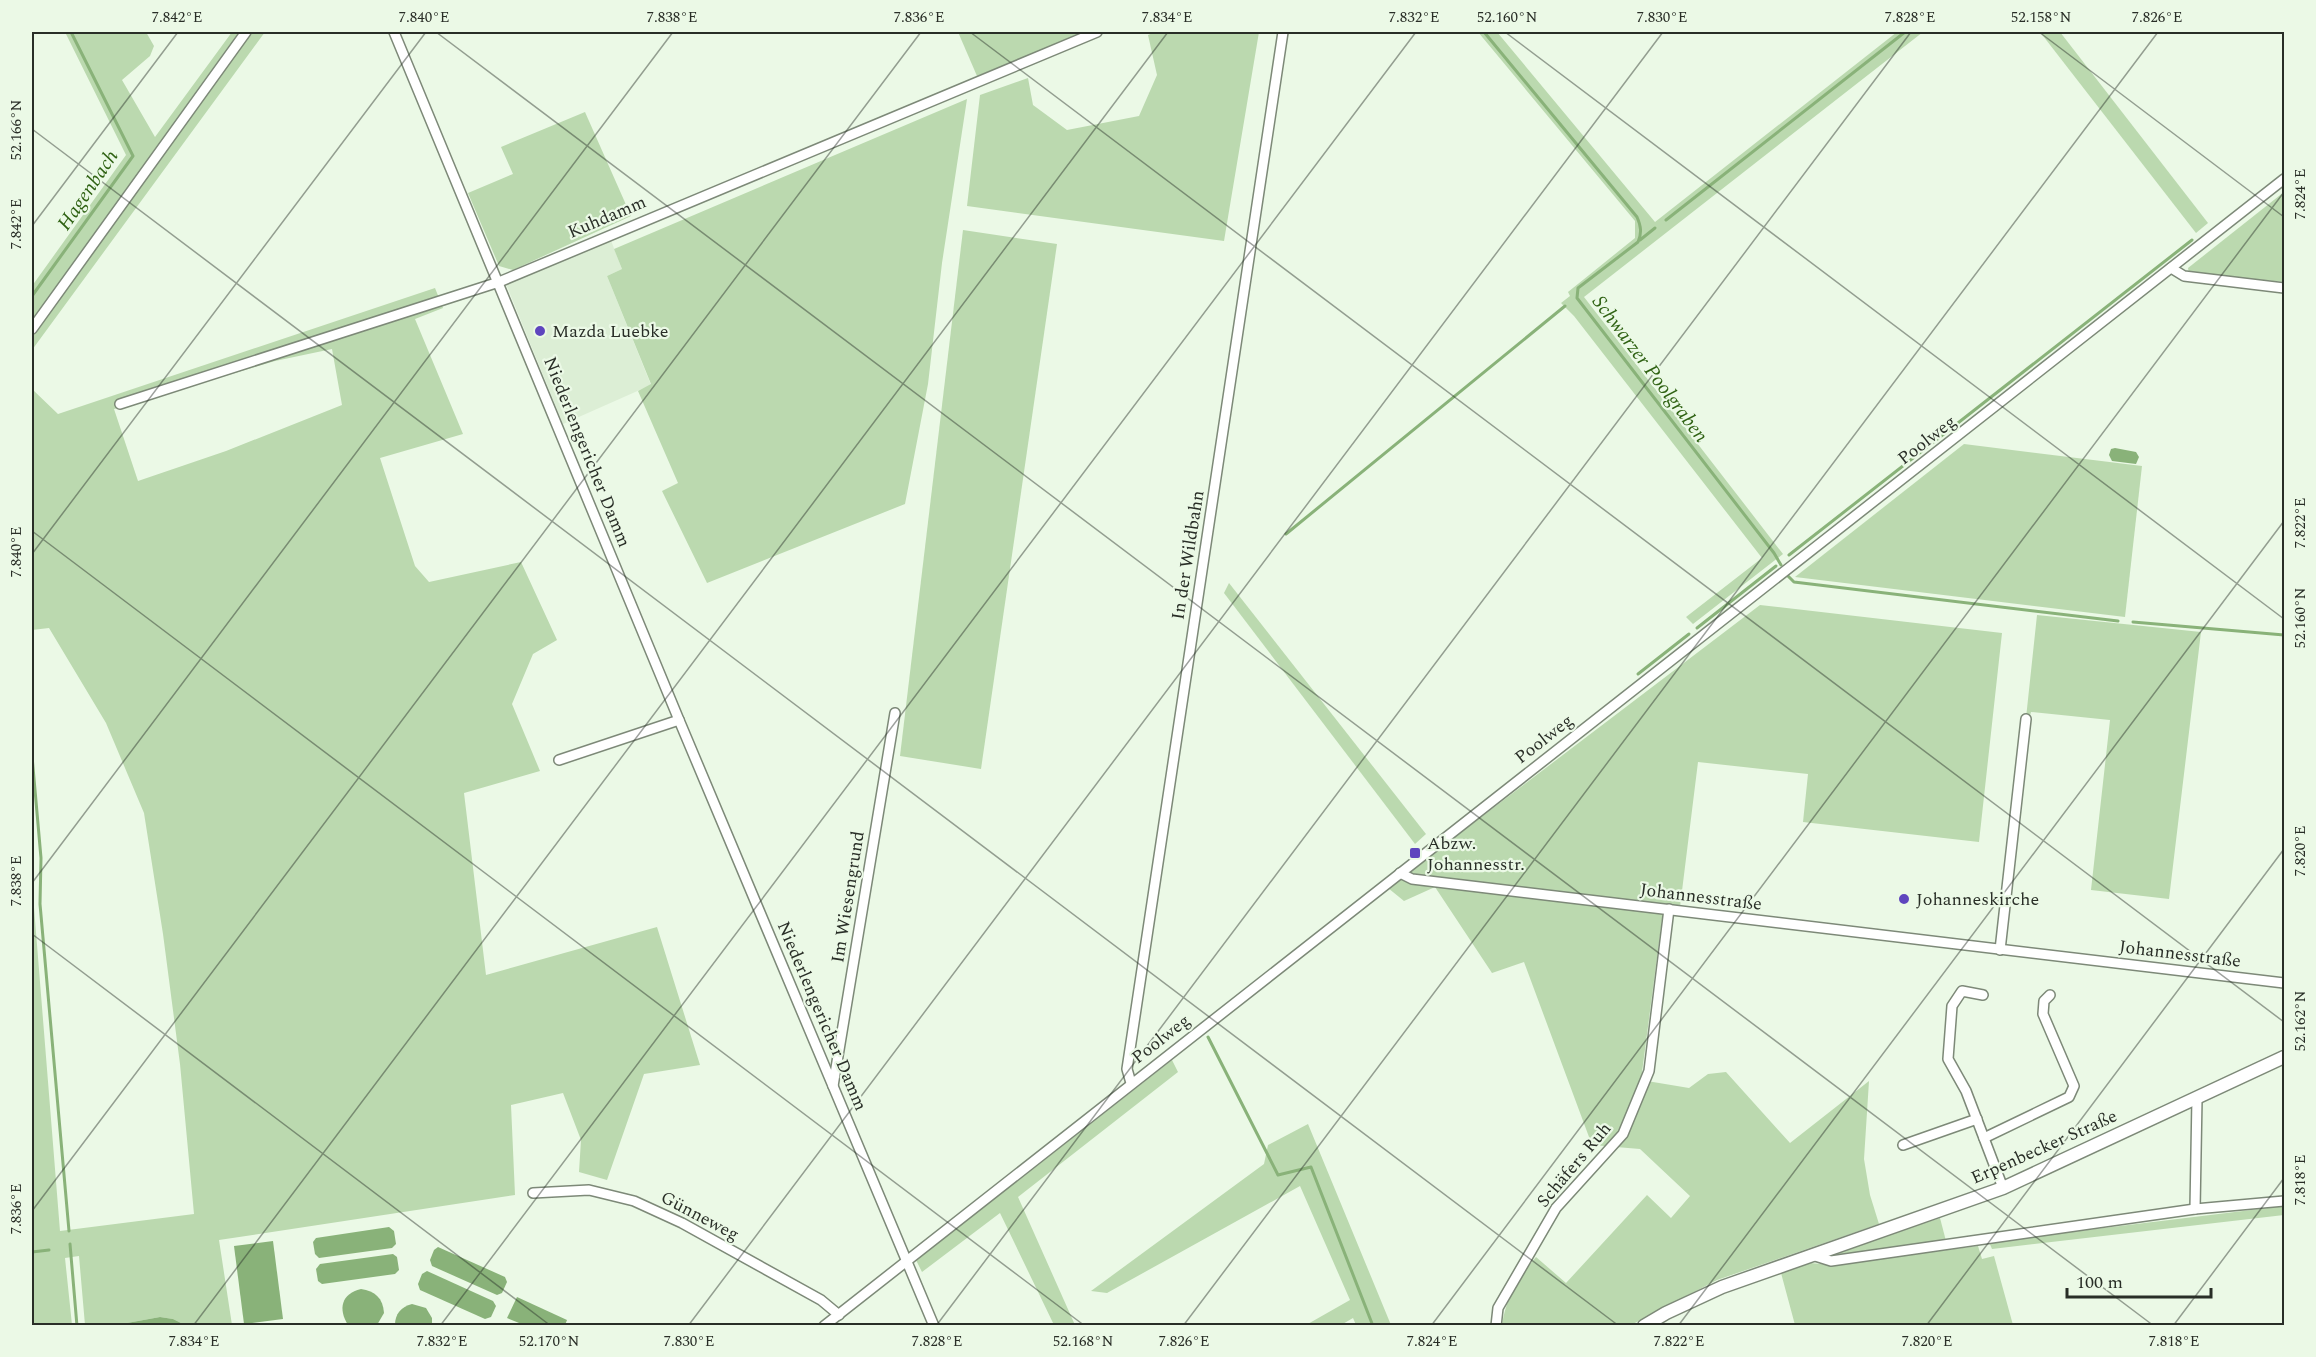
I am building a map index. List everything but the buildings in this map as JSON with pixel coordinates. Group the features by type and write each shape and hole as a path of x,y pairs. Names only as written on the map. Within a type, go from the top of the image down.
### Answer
{"main road":[{"name":"Erpenbecker Straße","path":"1644,1326 1722,1287 2003,1188 2284,1057"}],"street":[{"path":"32,329 246,32"},
{"name":"Niederlengericher Damm","path":"394,32 679,720 934,1326"},
{"name":"Kuhdamm","path":"120,404 499,282 651,216 1097,32"},
{"name":"In der Wildbahn","path":"1131,1083 1127,1069 1283,32"},
{"name":"Poolweg","path":"824,1326 2284,179"},
{"path":"2171,268 2184,276 2284,288"},
{"name":"Im Wiesengrund","path":"833,1086 895,713"},
{"path":"2000,950 2026,719"},
{"path":"559,760 679,720"},
{"name":"Johannesstraße","path":"1400,873 1412,879 2284,983"},
{"name":"Schäfers Ruh","path":"1496,1326 1498,1308 1556,1208 1623,1134 1649,1071 1669,909"},
{"path":"1983,995 1962,991 1952,1006 1948,1059 1966,1091 2003,1188"},
{"path":"1984,1138 2069,1097 2074,1086 2043,1014 2044,1001 2050,995"},
{"path":"2195,1209 2197,1098"},
{"path":"1903,1145 1977,1119"},
{"name":"Günneweg","path":"533,1193 589,1190 634,1201 682,1223 821,1300 839,1315"},
{"name":"Erpenbecker Straße","path":"1812,1255 1831,1261 2195,1209 2284,1201"}],"shaded area":[{"path":"65,32 146,32 154,46 150,56 122,80 155,137 232,32 265,32 32,350 32,286 126,155"},
{"path":"958,32 1085,32 977,76"},
{"path":"1155,32 1259,32 1224,241 967,206 980,95 1028,78 1033,105 1067,130 1139,116 1157,75 1148,35"},
{"path":"1478,32 1497,32 1655,222 1897,32 1923,32 1584,297 1783,554 1693,624 1686,617 1762,558 1574,316 1561,303 1570,296 1568,292 1635,238 1635,221"},
{"path":"2040,32 2060,32 2208,223 2196,233"},
{"path":"967,99 942,263 928,384 905,504 707,583 662,491 678,483 638,391 651,384 607,276 622,269 614,249"},
{"path":"585,112 631,216 513,270 499,266 468,193 513,174 501,147"},
{"path":"2284,192 2284,282 2189,273 2188,268"},
{"path":"963,230 1057,244 981,769 900,756"},
{"path":"610,238 622,269 607,276 651,385 563,424 506,284"},
{"path":"435,288 443,308 415,319 463,434 380,458 415,566 429,582 521,562 557,640 533,654 512,704 540,771 464,793 486,975 657,927 700,1065 644,1074 607,1180 579,1172 581,1140 563,1093 511,1105 515,1195 219,1240 232,1325 185,1325 173,1319 160,1317 116,1325 85,1325 79,1256 65,1258 72,1325 32,1325 32,796 33,895 60,1231 194,1214 180,1064 144,813 106,723 49,628 32,630 32,389 58,414","holes":["332,349 342,405 226,451 138,481 114,409 275,361"]},
{"path":"1964,444 2142,466 2125,617 1795,577"},
{"path":"2111,449 2136,452 2139,457 2136,464 2112,461 2109,455"},
{"path":"1229,583 1426,834 1415,844 1224,593"},
{"path":"1760,605 2002,633 1979,842 1803,822 1808,774 1698,762 1680,907 1662,919 1641,1080 1689,1088 1708,1074 1726,1072 1790,1143 1869,1081 1864,1159 1870,1195 1879,1224 1717,1280 1631,1325 1502,1325 1506,1306 1514,1289 1536,1257 1566,1283 1647,1195 1671,1218 1690,1196 1640,1149 1592,1145 1524,962 1492,973 1435,887 1404,901 1388,888"},
{"path":"2037,615 2201,632 2169,899 2091,890 2110,720 2031,712 2029,719 2026,718"},
{"path":"1172,1060 1178,1072 1018,1197 1075,1325 1054,1325 1000,1213 922,1272 916,1260"},
{"path":"1308,1124 1391,1325 1356,1325 1353,1318 1341,1325 1306,1325 1350,1300 1300,1186 1107,1293 1091,1291 1264,1164 1268,1145"},
{"path":"2284,1206 2284,1215 1992,1249 1989,1242"},
{"path":"1940,1218 1946,1241 1834,1256 1828,1254"},
{"path":"389,1227 394,1231 396,1244 392,1248 319,1258 315,1254 313,1242 316,1238"},
{"path":"273,1241 283,1319 244,1324 234,1246"},
{"path":"1978,1246 1982,1259 1994,1256 2013,1325 1795,1325 1781,1273 1811,1263 1830,1265"},
{"path":"438,1247 505,1277 507,1282 502,1293 497,1295 432,1266 430,1260 434,1250"},
{"path":"393,1254 397,1257 399,1270 395,1274 322,1284 318,1281 316,1269 320,1264"},
{"path":"427,1271 493,1301 496,1306 491,1317 485,1319 420,1290 418,1284 422,1274"},
{"path":"361,1289 370,1291 382,1303 384,1313 377,1325 348,1325 345,1319 342,1308 345,1298"},
{"path":"517,1297 567,1320 565,1325 524,1325 507,1318"},
{"path":"412,1304 426,1308 432,1318 432,1325 395,1325 399,1312"},
{"path":"160,1317 173,1319 185,1325 116,1325"}],"waterway":[{"name":"Hagenbach","path":"32,296 133,156 71,32"},
{"name":"Schwarzer Poolgraben","path":"1484,32 1637,217 1640,226 1638,242 1578,288 1577,298 1781,565"},
{"path":"1666,220 1905,32"},
{"path":"1640,240 1655,228"},
{"path":"1789,555 2192,240"},
{"path":"1286,534 1565,306"},
{"path":"1697,628 1776,566"},
{"name":"Schwarzer Poolgraben","path":"1788,576 1794,582 2118,621"},
{"name":"Schwarzer Poolgraben","path":"2133,622 2284,635"},
{"path":"1638,674 1689,634"},
{"name":"Hagenbach","path":"32,756 41,858 40,904 69,1231"},
{"path":"1208,1037 1278,1175 1311,1167 1373,1326"},
{"name":"Hagenbach","path":"70,1244 77,1326"},
{"path":"32,1252 49,1250"}],"place":[{"name":"Mazda Luebke","path":"540,331"},
{"name":"Abzw. Johannesstr.","path":"1415,853"},
{"name":"Johanneskirche","path":"1904,899"}]}
